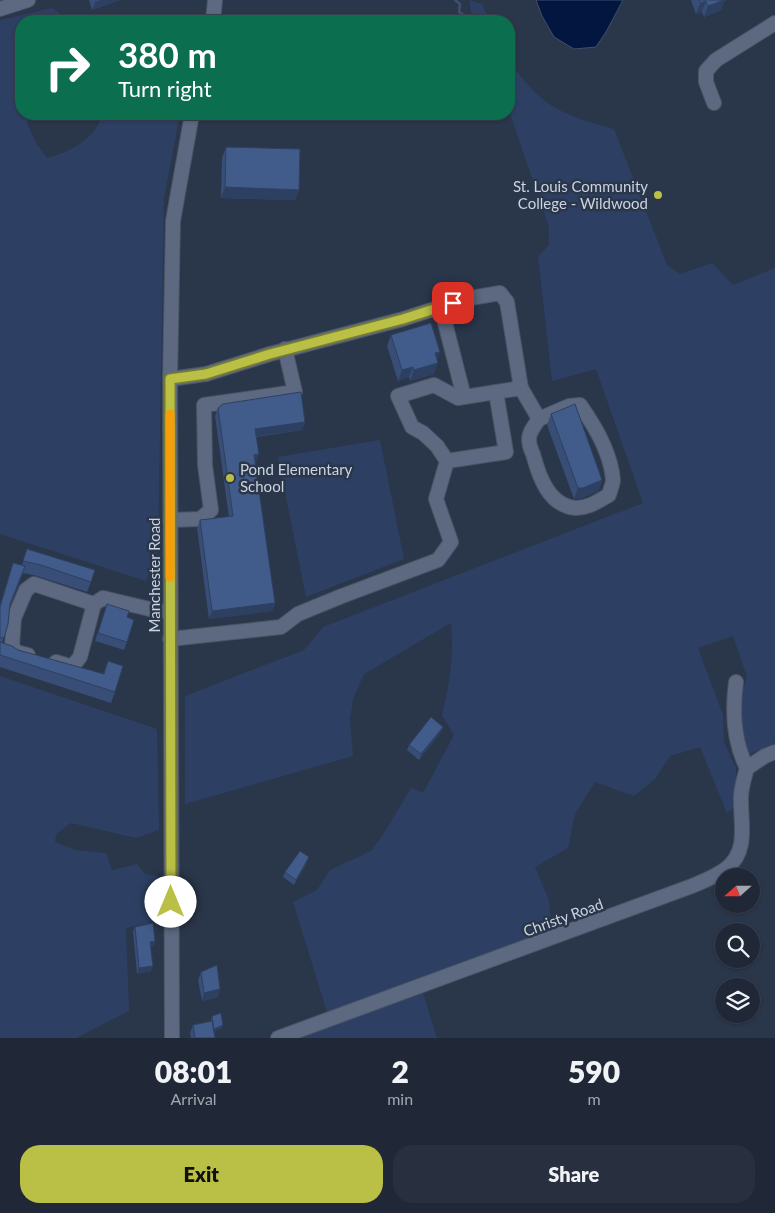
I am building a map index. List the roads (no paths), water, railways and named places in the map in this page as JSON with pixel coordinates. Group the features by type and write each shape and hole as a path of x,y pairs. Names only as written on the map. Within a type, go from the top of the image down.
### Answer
{"street":[{"path":"0,9 28,0"},
{"path":"214,15 215,0"},
{"path":"714,103 706,82 706,71 716,60 775,23"},
{"name":"Manchester Road","path":"172,1038 170,379 173,222 191,120"},
{"path":"170,379 206,374 285,349 403,319 464,299 500,292 507,302 520,388 540,419"},
{"path":"441,307 464,397"},
{"path":"170,520 200,518 211,510 205,465 204,405 295,392 285,349"},
{"path":"170,639 281,627 298,614 438,560 451,542 436,499 447,461 437,446 423,433 412,427 398,396 434,385 458,398 520,388"},
{"path":"447,461 506,452 496,392"},
{"path":"580,405 592,422 606,453 613,481 608,495 589,506 577,508 562,505 548,493 535,464 528,440 530,433 540,419 569,406 580,405"},
{"path":"94,604 34,584 26,590 14,618 12,646 16,652 72,666 80,657 94,604 103,598 158,611 170,611"},
{"path":"736,682 734,721 738,745 747,768 775,752"},
{"name":"Christy Road","path":"278,1038 674,893 712,877 728,867 737,857 742,843 744,824 740,801 742,784 747,768"}],"waterway":[{"path":"455,0 460,4 459,12 464,15"}],"place":[{"name":"St. Louis Community College - Wildwood","path":"658,195"},
{"name":"Pond Elementary School","path":"230,478"}]}
